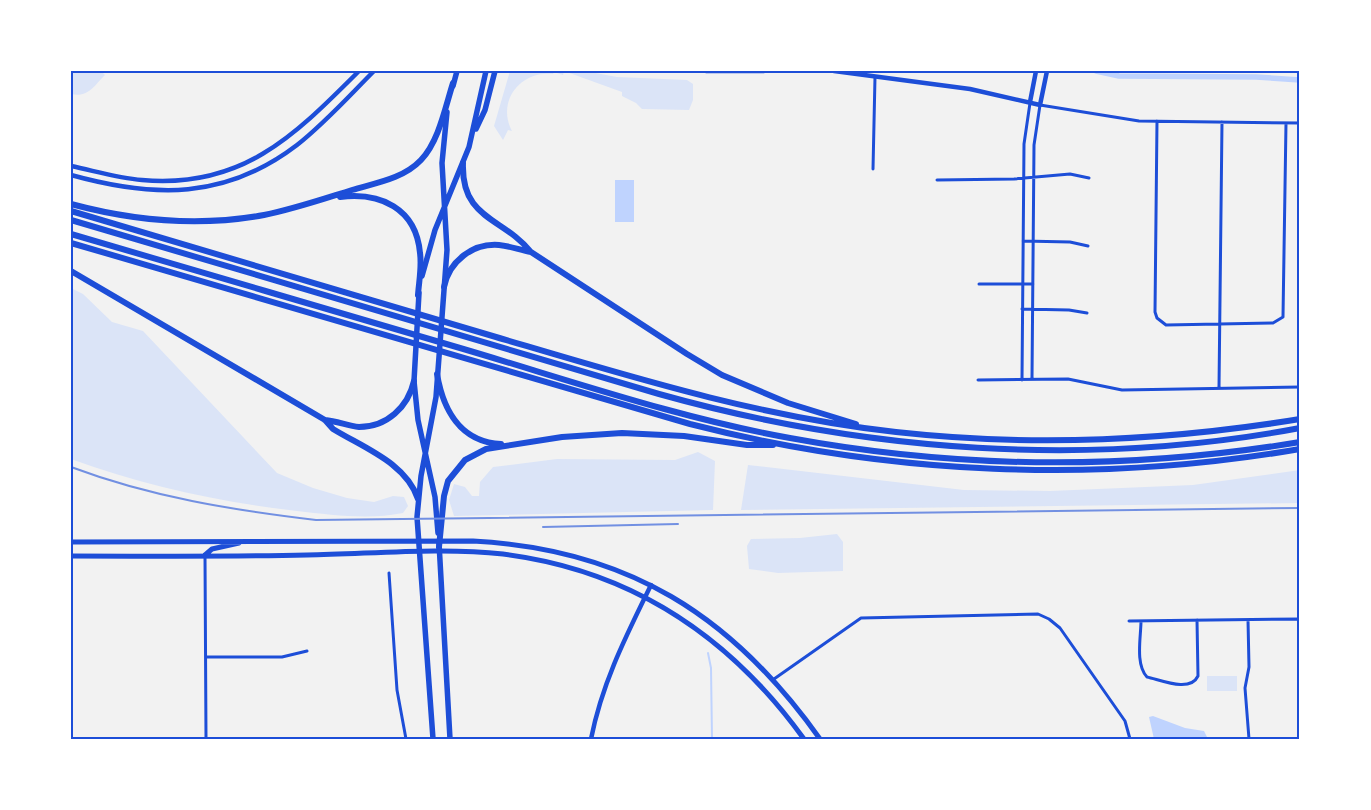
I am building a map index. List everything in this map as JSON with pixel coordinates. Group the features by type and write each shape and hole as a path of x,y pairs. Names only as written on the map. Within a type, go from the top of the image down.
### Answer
{"highway":[{"path":"71,204 129,217 202,221 262,215 328,198 397,176 418,163 431,145 453,83"},
{"path":"463,163 464,187 474,206 485,216 523,241 531,252 687,354 722,375 788,403 875,429"},
{"path":"328,198 354,195 372,197 388,202 406,217 415,232 420,248 418,295"},
{"path":"71,211 678,391 774,413 875,429 988,439 1076,440 1197,433 1300,418"},
{"path":"71,220 659,394 718,410 798,426 938,445 1058,449 1187,443 1300,428"},
{"path":"71,234 651,405 788,438 887,452 1031,462 1165,458 1300,442"},
{"path":"71,243 670,419 747,438 882,461 986,469 1046,470 1176,465 1300,449"},
{"path":"444,287 452,267 463,256 474,250 498,245 531,252"},
{"path":"71,271 325,420 360,427 383,422 405,404 414,381"},
{"path":"437,374 447,409 464,430 476,438 492,443 519,443"},
{"path":"325,420 333,430 400,470 413,487 418,502"},
{"path":"439,547 440,504 448,481 465,460 486,449 581,435 629,433 690,436 754,446 790,445"}],"main road":[{"path":"433,739 420,569 418,502 433,420 447,250 443,144 453,83 457,71"},
{"path":"472,138 486,71"},
{"path":"440,504 417,412 413,366 418,295 431,241 485,110 495,71"},
{"path":"205,555 212,549 250,540"},
{"path":"71,542 250,540 506,542 576,556 611,566 651,585 692,609 723,631 774,679 820,739"},
{"path":"439,547 450,739"},
{"path":"71,556 473,552 503,554 572,569 606,580 645,597 694,626 727,652 762,686 804,739"}],"street":[{"path":"71,166 122,178 161,181 202,177 230,169 258,157 284,142 308,122 358,71"},
{"path":"71,175 118,188 155,191 199,188 237,178 265,166 298,144 374,71"},
{"path":"706,71 764,71"},
{"path":"834,71 970,89 1127,120 1300,123"},
{"path":"1022,380 1025,134 1036,71"},
{"path":"1032,380 1035,139 1047,71"},
{"path":"873,169 875,76"},
{"path":"1157,121 1155,312 1160,322 1166,325 1273,323 1283,317 1286,123"},
{"path":"1219,388 1222,122"},
{"path":"937,180 1034,178 1042,175 1070,174 1089,178"},
{"path":"1023,241 1070,242 1088,246"},
{"path":"979,284 1033,284"},
{"path":"1022,309 1069,310 1087,313"},
{"path":"978,380 1068,379 1122,390 1300,387"},
{"path":"205,555 206,739"},
{"path":"390,573 397,690 406,739"},
{"path":"592,739 599,704 611,667 651,585"},
{"path":"774,679 856,619 1034,614 1046,617 1060,628 1125,721 1130,739"},
{"path":"1129,621 1299,619 1300,739"},
{"path":"1142,621 1141,663 1144,674 1147,677 1186,685 1193,683 1198,676 1197,620"},
{"path":"1248,620 1249,666 1245,688 1249,739"},
{"path":"206,657 282,657 307,651"}],"shaded area":[{"path":"71,71 101,71 105,75 86,93 77,95 71,94"},
{"path":"510,71 564,71 563,75 554,72 553,74 541,74 531,77 514,90 507,109 512,131 508,130 503,140 494,126"},
{"path":"564,71 585,71 617,77 687,80 693,84 693,100 689,110 642,109 636,103 622,96 622,92"},
{"path":"71,288 83,294 112,322 143,331 277,473 313,488 347,498 374,502 393,496 404,497 408,506 403,513 377,516 350,516 239,503 154,485 71,459"},
{"path":"698,452 715,461 713,510 454,516 449,500 454,484 465,487 472,496 479,496 480,482 493,467 557,459 675,460"},
{"path":"748,465 964,490 1050,491 1193,485 1300,470 1300,503 741,510"},
{"path":"837,534 843,542 843,571 778,573 749,569 747,546 751,539 800,538"},
{"path":"1207,676 1237,676 1237,691 1207,691"}],"water":[{"path":"615,180 634,180 634,222 615,222"},
{"path":"1153,716 1185,728 1204,731 1208,739 1154,739 1149,717"}],"waterway":[{"path":"1096,71 1119,76 1256,77 1300,80"},
{"path":"708,653 711,668 712,739"}],"railway":[{"path":"71,467 131,487 192,501 316,520 1300,508"},
{"path":"543,527 678,524"}]}
